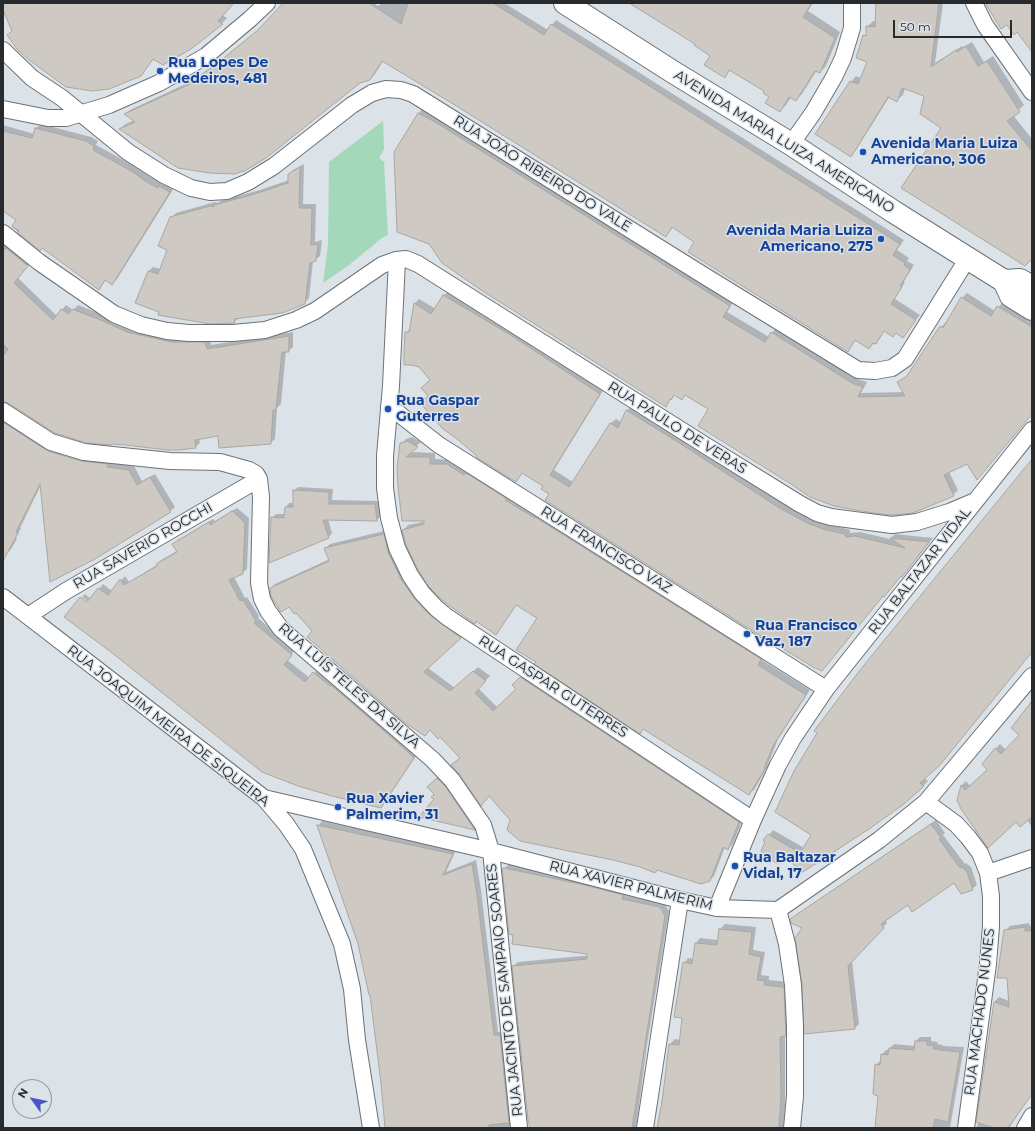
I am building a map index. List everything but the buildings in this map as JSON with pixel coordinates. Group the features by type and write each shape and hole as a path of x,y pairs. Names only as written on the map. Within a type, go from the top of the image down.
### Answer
{"main road":[{"name":"AVENIDA MARIA LUIZA AMERICANO","path":"565,3 673,72 791,144 1004,280 1020,280 1032,287"},
{"path":"1004,280 1011,296 1032,309"}],"street":[{"path":"3,109 48,118 66,118 109,105 159,83 206,56 267,3"},
{"path":"791,144 813,113 843,58 852,28 852,3"},
{"path":"974,3 985,25 1032,92"},
{"name":"RUA JOÃO RIBEIRO DO VALE","path":"3,50 32,78 81,113 128,152 164,175 191,188 210,192 227,191 248,182 274,166 352,105 372,93 386,89 401,90 413,94 858,370 875,371 892,368 905,359 968,258"},
{"path":"3,233 39,262 114,314 141,325 189,334 233,333 265,330 296,320 315,311 382,265 397,260"},
{"name":"RUA PAULO DE VERAS","path":"397,260 406,259 418,264 708,447 817,513 831,517 892,526 917,522 949,512 976,501"},
{"name":"RUA GASPAR GUTERRES","path":"397,260 385,456 385,488 389,518 397,548 410,575 422,593 447,617 753,820"},
{"name":"RUA FRANCISCO VAZ","path":"389,406 439,445 826,689"},
{"path":"3,411 51,442 84,452 170,461 220,462 250,470 259,478"},
{"name":"RUA BALTAZAR VIDAL","path":"717,908 753,820 778,765 826,689 1032,430"},
{"name":"RUA SAVERIO ROCCHI","path":"28,616 66,591 259,478"},
{"name":"RUA LUÍS TELES DA SILVA","path":"259,478 261,497 259,583 262,599 268,611 281,629 400,730 447,775 483,825 491,851"},
{"name":"RUA JOAQUIM MEIRA DE SIQUEIRA","path":"3,597 264,798 286,824 303,849 342,944 352,989 371,1128"},
{"path":"792,1128 795,1096 795,1026 793,985 787,944 778,910 879,840 926,802 1032,676"},
{"name":"RUA XAVIER PALMERIM","path":"264,798 491,851 680,900 717,908 778,910"},
{"name":"RUA MACHADO NUNES","path":"926,802 956,824 980,853 988,874 991,896 991,926 988,964 966,1128"},
{"name":"RUA JACINTO DE SAMPAIO SOARES","path":"491,851 519,1128"},
{"path":"988,874 1032,858"},
{"path":"646,1128 680,900"},
{"path":"1025,1128 1032,1116"}],"green space":[{"path":"383,121 384,149 379,158 384,162 388,235 323,283 328,245 329,162"}],"place":[{"name":"Rua Lopes De Medeiros, 481","path":"160,71"},
{"name":"Avenida Maria Luiza Americano, 306","path":"863,152"},
{"name":"Avenida Maria Luiza Americano, 275","path":"881,239"},
{"name":"Rua Gaspar Guterres","path":"388,409"},
{"name":"Rua Francisco Vaz, 187","path":"747,634"},
{"name":"Rua Xavier Palmerim, 31","path":"338,807"},
{"name":"Rua Baltazar Vidal, 17","path":"735,866"}]}
